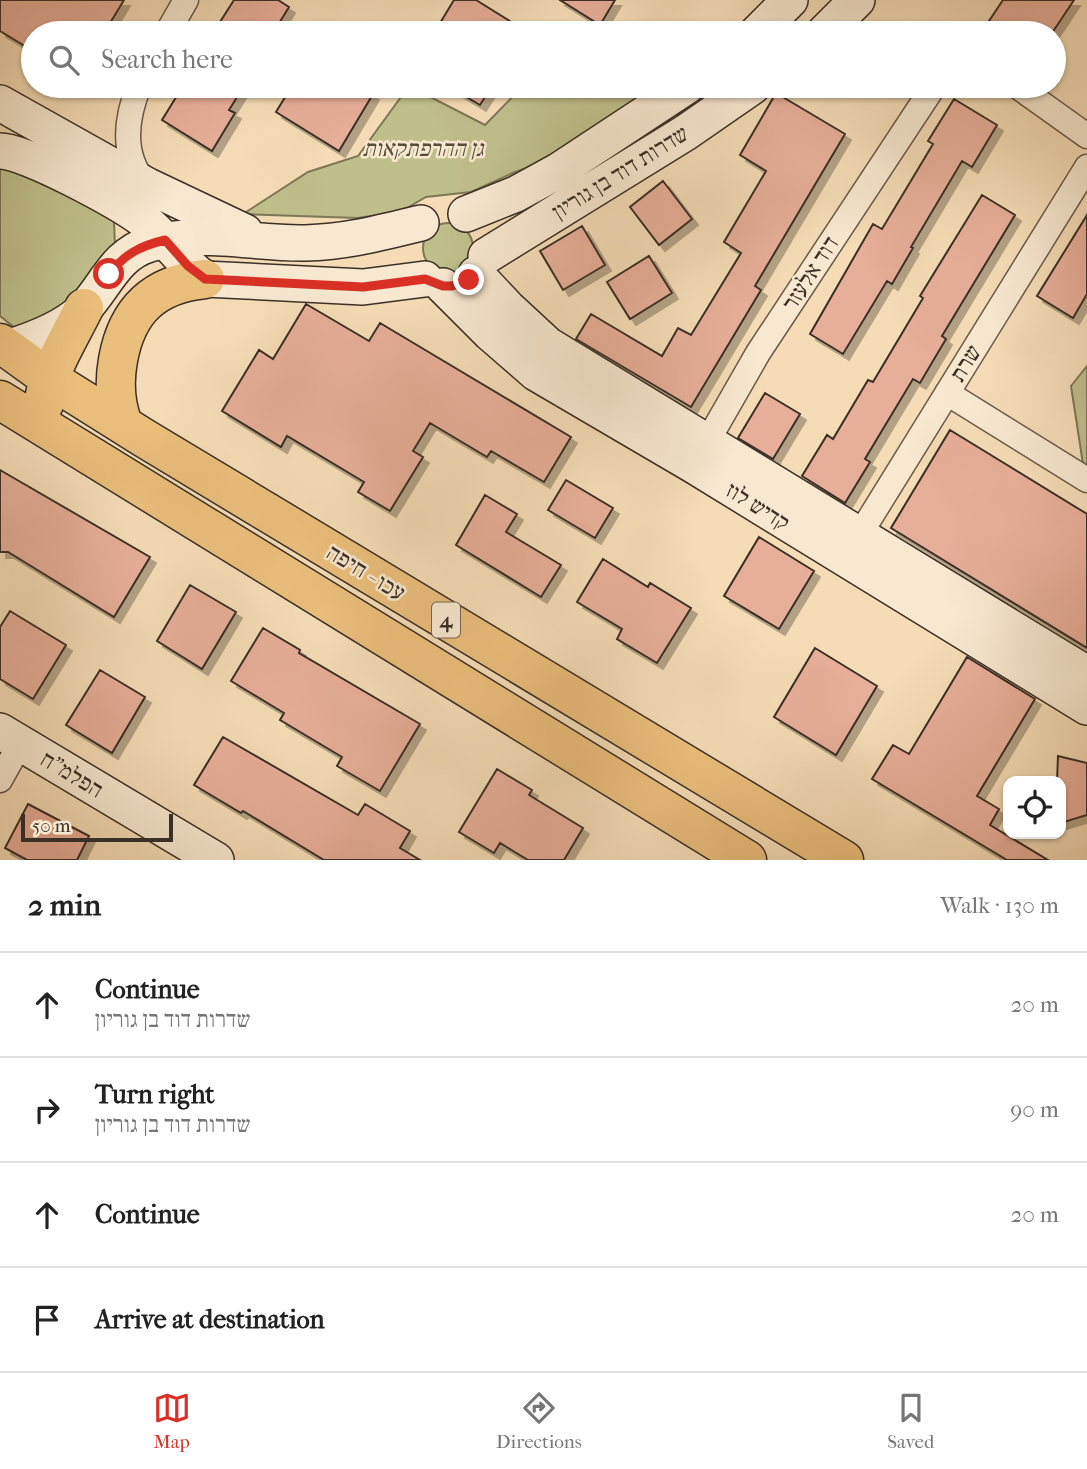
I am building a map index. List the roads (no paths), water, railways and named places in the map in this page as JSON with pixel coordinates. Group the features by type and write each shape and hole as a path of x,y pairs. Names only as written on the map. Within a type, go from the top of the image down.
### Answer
{"highway":[{"path":"123,424 115,376 126,328 135,313 164,290 189,281 205,279"},
{"path":"45,427 44,395 84,308"},
{"name":"עכו - חיפה","path":"3,346 123,424 844,860"},
{"name":"עכו - חיפה","path":"0,400 747,860"}],"main road":[{"path":"771,21 790,0"},
{"path":"836,21 857,0"},
{"name":"שדרות דוד בן גוריון","path":"466,214 516,194 558,171 669,98"},
{"name":"שדרות דוד בן גוריון","path":"481,265 736,98"},
{"path":"0,103 148,186 239,230 272,240"},
{"path":"0,151 32,160 109,198 143,219 188,266 205,279 363,287 434,282 460,284 481,265 486,244 483,232 466,214 442,211 430,215 414,233 412,258 417,270 434,282"},
{"path":"109,198 115,204 124,224 122,258"},
{"path":"3,346 52,330 84,308 122,258 135,249 165,240 200,236 302,243 351,240 421,223"},
{"name":"קדיש לוז","path":"481,265 508,308 548,345 701,453 851,547 1087,707"},
{"name":"קדיש לוז","path":"434,282 536,373 701,453"},
{"name":"קדיש לוז","path":"851,547 1087,674"},
{"name":"הפלמ\"ח","path":"10,737 216,860"}],"street":[{"path":"174,21 186,0"},
{"path":"135,98 128,123 127,145 137,174 148,186"},
{"name":"דוד אלעזר","path":"701,453 758,353 926,98"},
{"path":"1034,98 1087,136"},
{"name":"שרת","path":"851,547 1087,167"},
{"path":"947,393 1087,480"},
{"path":"0,780 10,737"}],"park label":[{"name":"גן ההרפתקאות","path":"423,148"}]}
